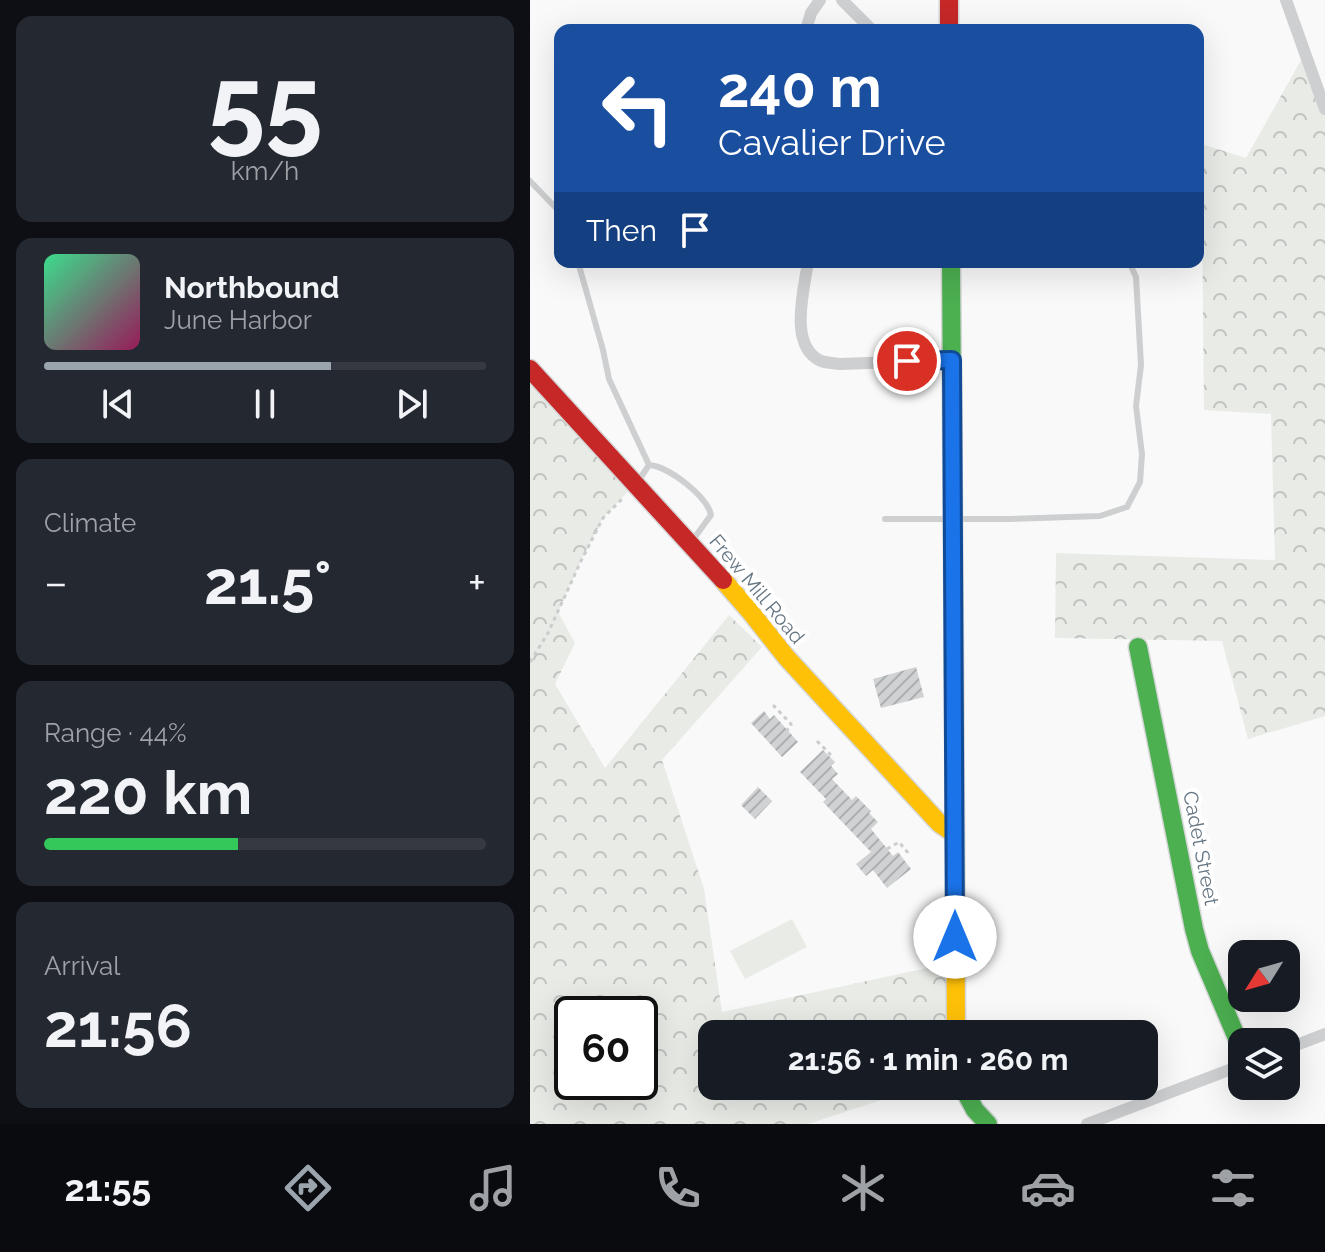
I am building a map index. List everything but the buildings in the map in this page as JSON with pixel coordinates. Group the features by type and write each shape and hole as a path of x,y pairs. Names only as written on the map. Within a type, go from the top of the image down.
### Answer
{"street":[{"path":"808,24 820,0"},
{"path":"842,0 866,24"},
{"path":"949,0 949,24"},
{"path":"1286,0 1325,109"},
{"path":"807,268 801,329 812,355 824,362 840,364 952,360"},
{"path":"951,268 956,1020"},
{"name":"Frew Mill Road","path":"530,369 749,610 787,658 939,823 955,834"},
{"name":"Cadet Street","path":"1138,647 1194,929 1200,951 1233,1028"},
{"path":"1300,1044 1325,1034"},
{"path":"1087,1124 1228,1070"},
{"path":"970,1100 988,1124"}],"lane":[{"path":"530,181 554,206"},
{"path":"580,268 609,379 649,465"},
{"path":"885,519 1100,516 1127,507 1140,482 1142,454 1136,406 1141,365 1136,277 1132,268"},
{"path":"636,483 649,465"},
{"path":"649,465 660,466 670,473 699,494 710,509 711,515 690,544"}],"path":[{"path":"530,662 548,633 603,518 636,483"},
{"path":"773,705 791,724 787,730"},
{"path":"817,741 830,754 828,756"},
{"path":"887,849 899,842 909,854"}],"green space":[{"path":"1305,53 1325,109 1325,716 1248,739 1222,641 1055,638 1056,553 1275,560 1271,414 1204,410 1204,145 1246,158"},
{"path":"530,369 636,483 603,518 558,612 575,643 555,684 605,768 729,615 762,647 662,760 704,889 722,1012 955,962 956,1020 698,1020 698,1100 881,1100 808,1124 530,1124"},
{"path":"792,919 807,947 745,979 730,951"}],"traffic: fast":[{"path":"951,268 954,674"},
{"path":"1138,647 1194,929 1200,951 1233,1028"},
{"path":"970,1100 988,1124"}],"traffic: slow":[{"path":"723,580 787,658 939,823 955,834"},
{"path":"954,674 956,1020"}],"traffic: jam":[{"path":"949,0 949,24"},
{"path":"530,369 723,580"}],"route":[{"path":"907,361 952,360 955,937"}]}
